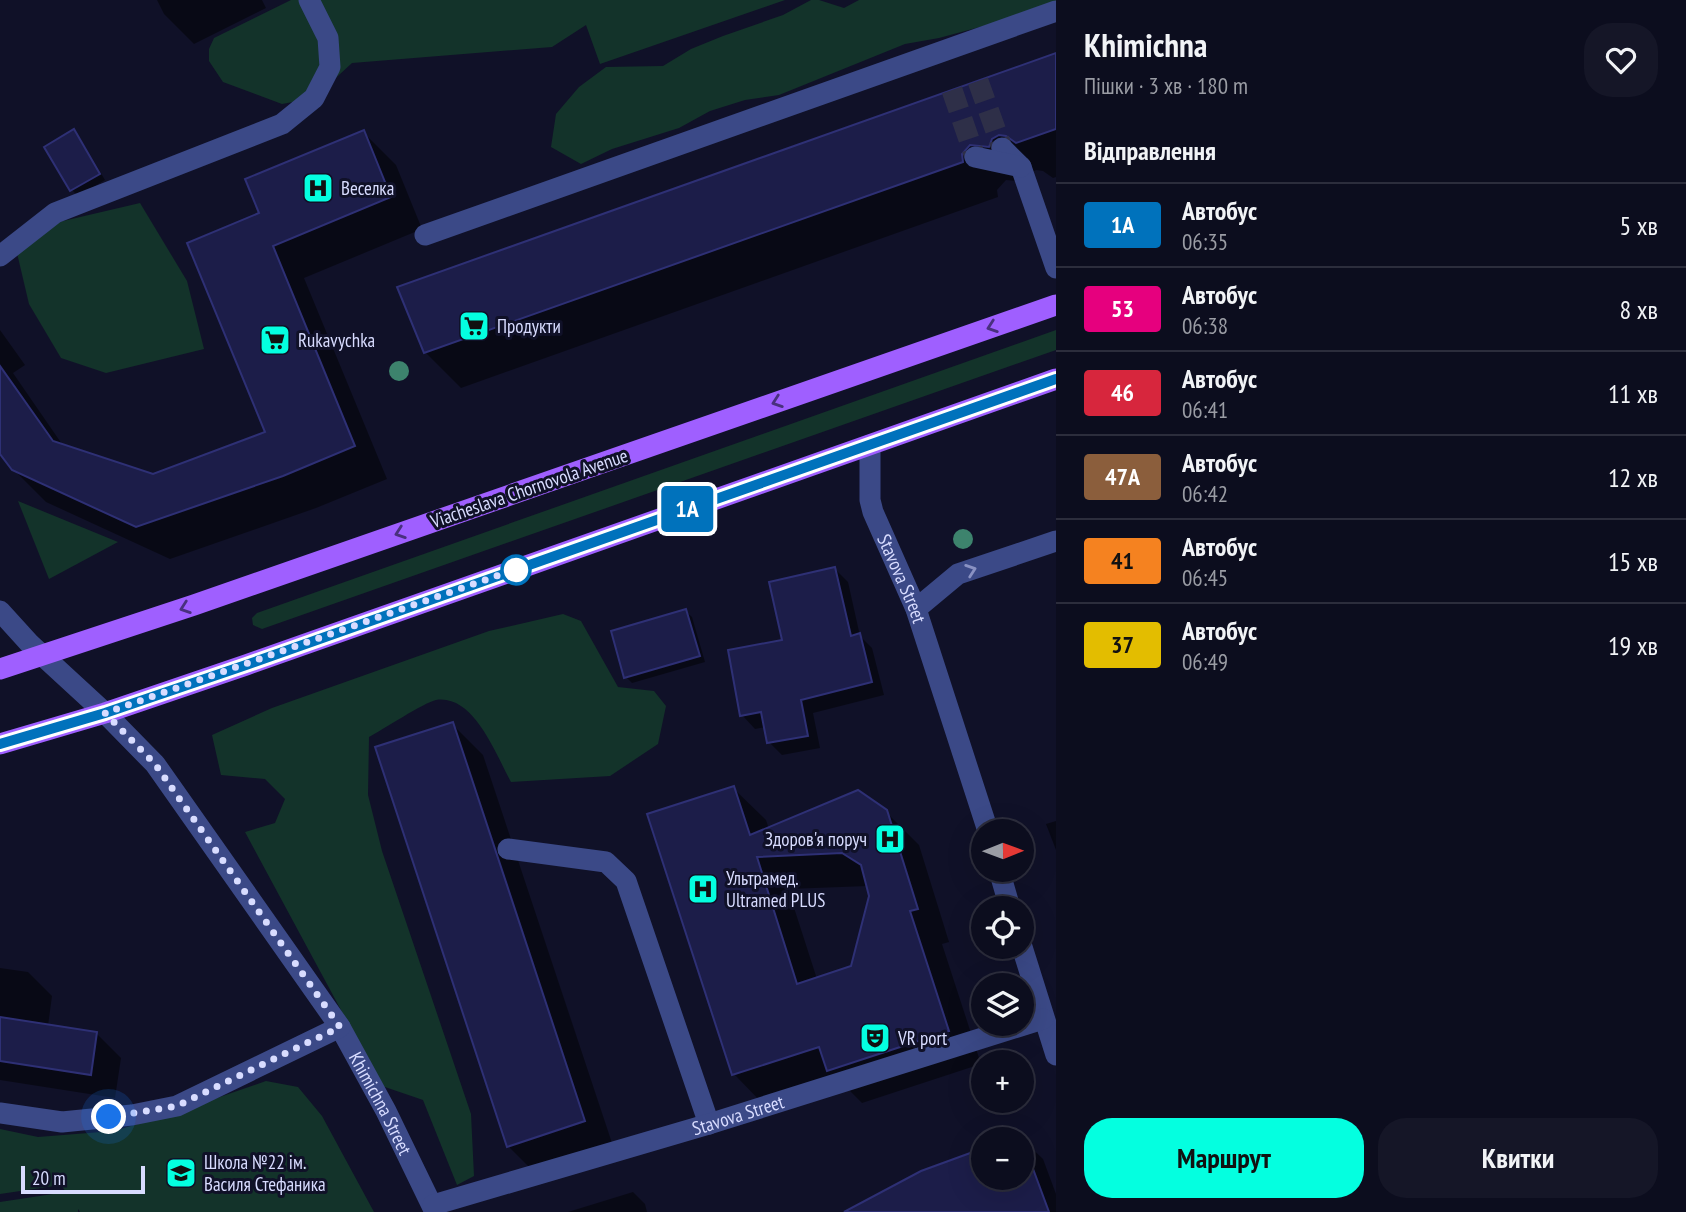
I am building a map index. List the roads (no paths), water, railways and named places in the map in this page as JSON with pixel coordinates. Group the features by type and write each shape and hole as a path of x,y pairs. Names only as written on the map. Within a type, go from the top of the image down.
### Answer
{"main road":[{"name":"Viacheslava Chornovola Avenue","path":"0,669 1056,305"},
{"path":"0,744 105,713 1056,379"}],"street":[{"path":"0,256 55,213 282,124 314,98 330,67 327,37 309,0"},
{"path":"425,235 979,48 1056,11"},
{"path":"1002,148 1021,167 1056,268"},
{"path":"975,157 1021,167"},
{"name":"Stavova Street","path":"870,445 870,500 873,512 916,609 984,819"},
{"path":"916,609 958,574 1056,541"},
{"name":"Khimichna Street","path":"0,611 155,764 340,1027 386,1111 434,1208"},
{"path":"508,849 606,862 626,881 709,1124"},
{"path":"1025,959 1056,1055"},
{"name":"Stavova Street","path":"434,1208 1043,1019"},
{"path":"0,1113 62,1122 132,1115 177,1106 340,1027"}],"tunnel":[{"path":"978,81 1002,148"},
{"path":"952,90 975,157"}],"place":[{"name":"Веселка","path":"318,188"},
{"name":"Продукти","path":"474,326"},
{"name":"Rukavychka","path":"275,340"},
{"name":"Здоров'я поруч","path":"890,839"},
{"name":"Ультрамед. Ultramed PLUS","path":"703,889"},
{"name":"VR port","path":"875,1038"},
{"name":"Школа №22 ім. Василя Стефаника","path":"181,1173"}]}
